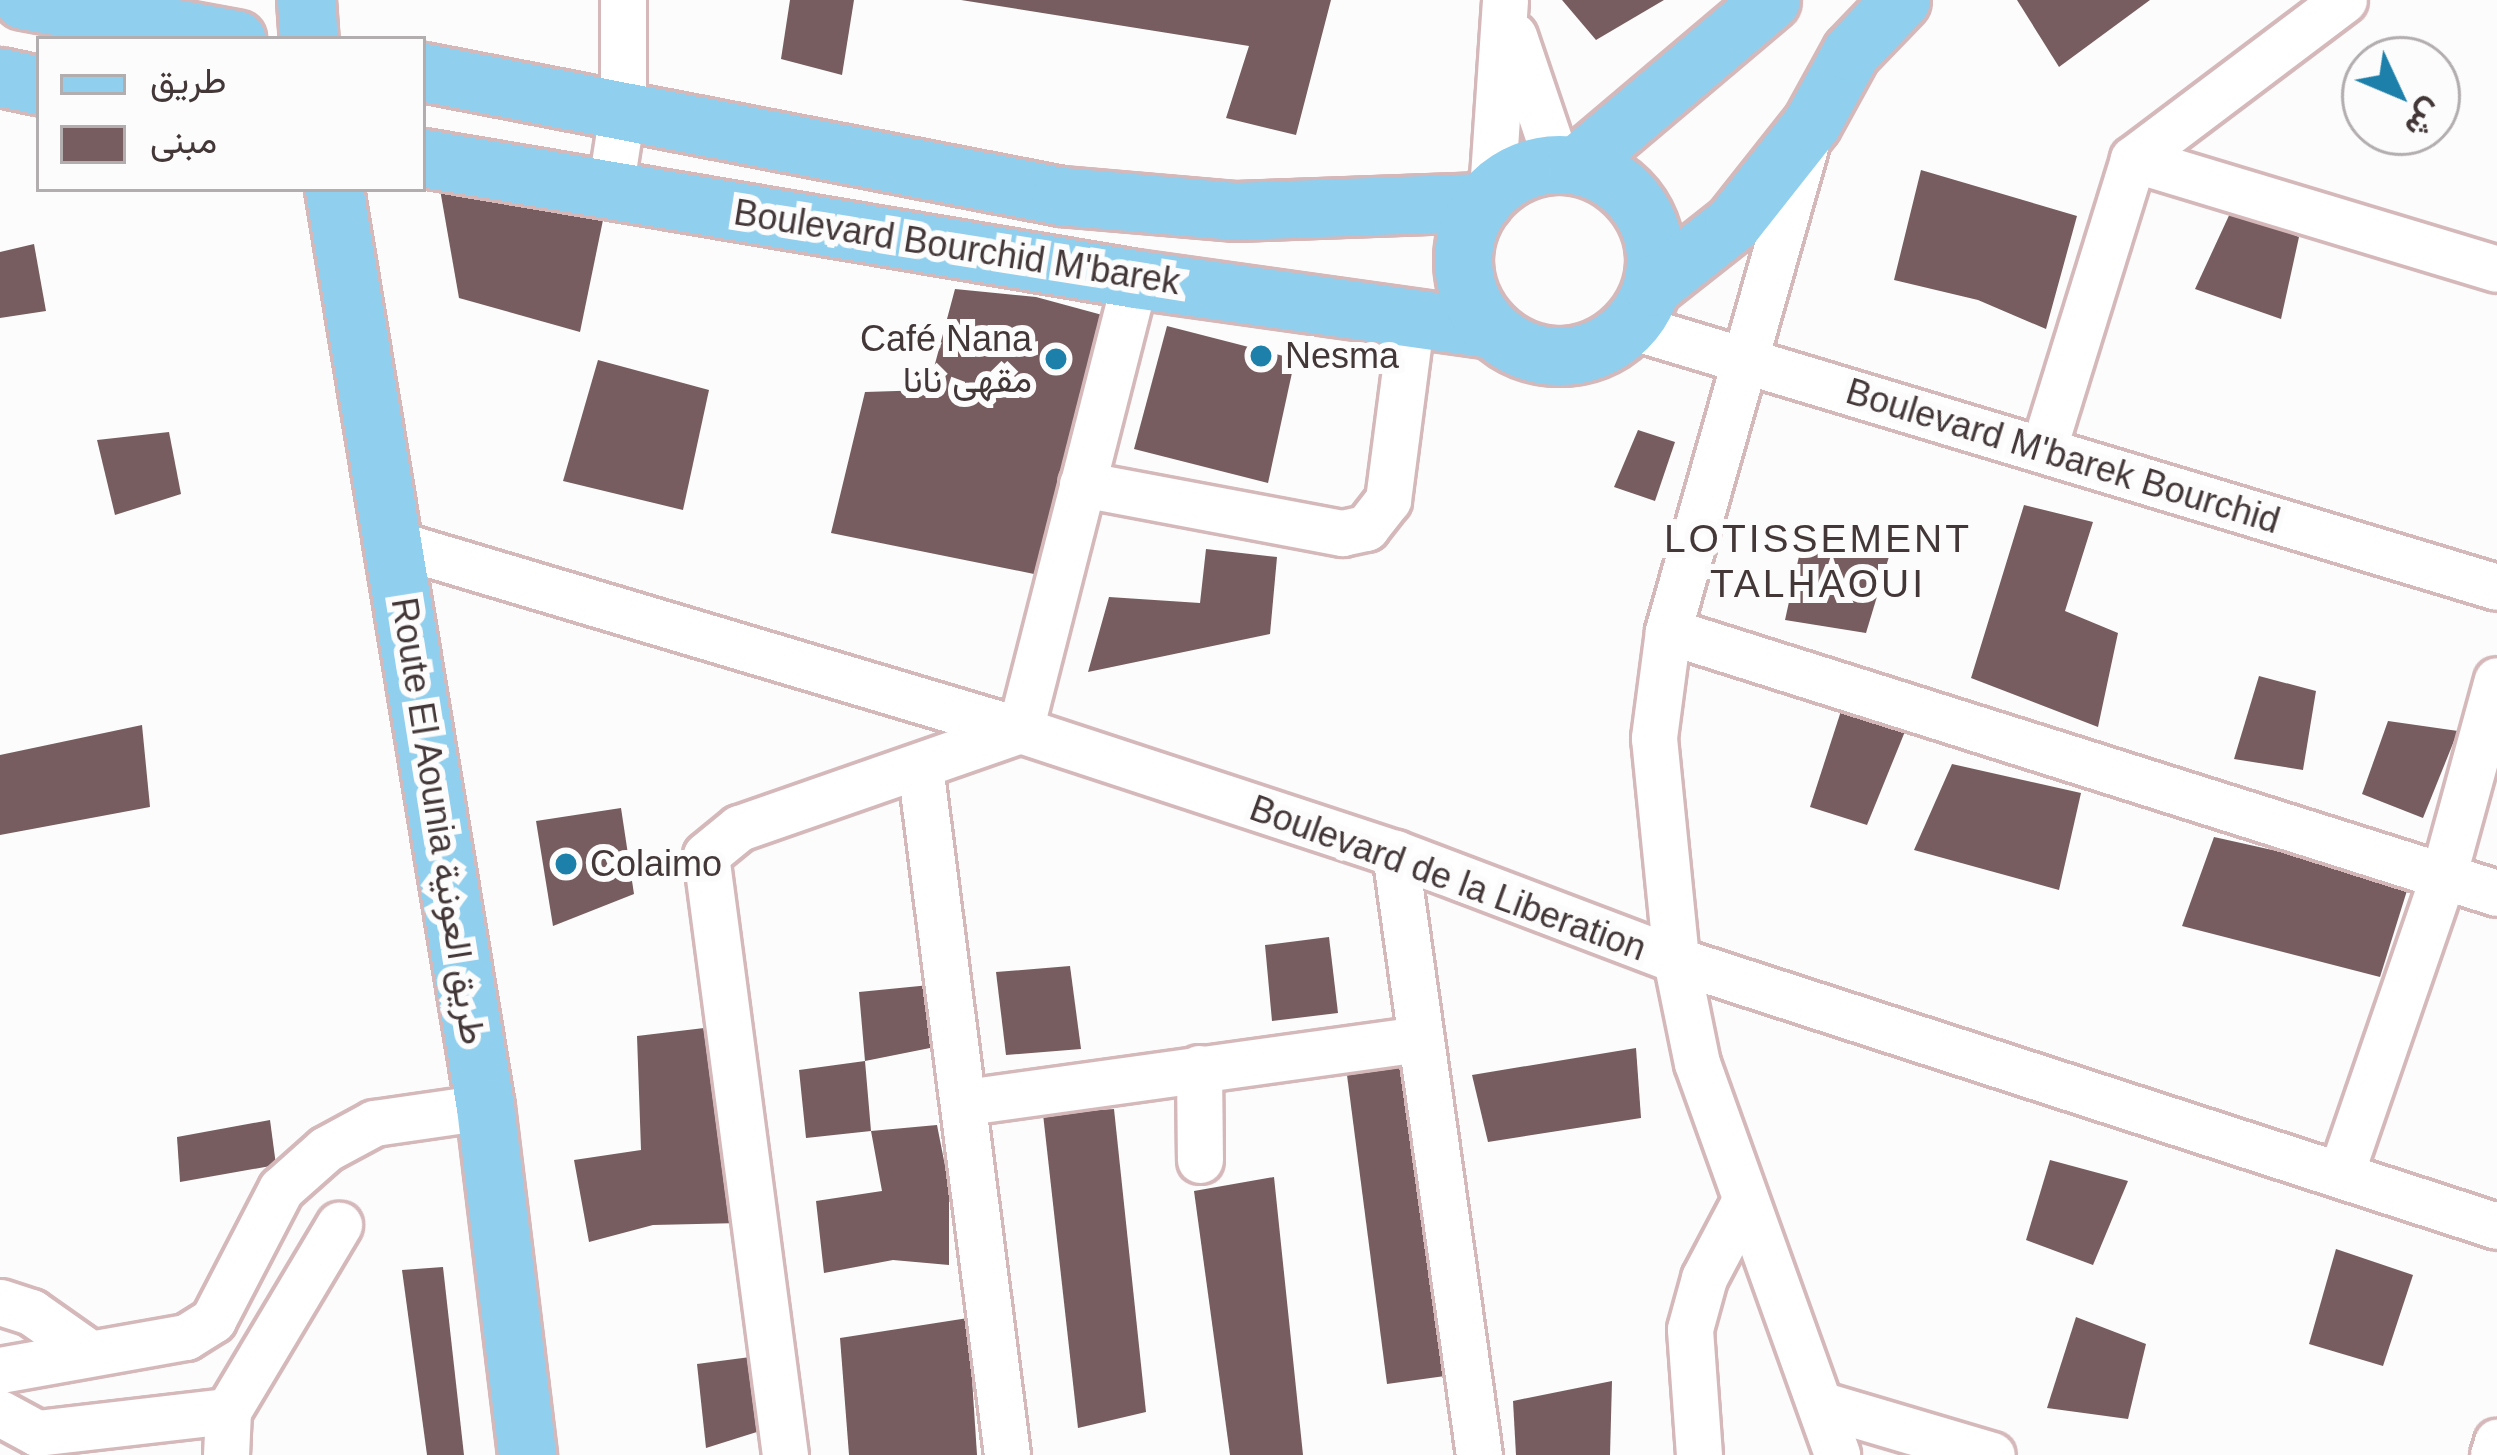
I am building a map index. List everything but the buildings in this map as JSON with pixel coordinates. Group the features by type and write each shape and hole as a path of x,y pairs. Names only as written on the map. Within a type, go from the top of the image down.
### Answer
{"main road":[{"path":"23,0 220,36"},
{"path":"306,0 309,36"},
{"path":"1772,0 1566,164 1522,171 1488,196 1463,253 1465,281 1492,329 1525,349 1561,356 1598,347 1733,223 1812,123 1851,52 1900,0"},
{"name":"Boulevard Bourchid M'barek","path":"426,73 623,106 1061,196 1236,211 1488,196"},
{"path":"0,77 36,84"},
{"name":"Boulevard Bourchid M'barek","path":"426,159 1135,279 1412,314 1492,329"},
{"path":"1566,164 1624,188 1641,209 1652,233 1641,306"},
{"name":"Route El Aounia طريق العونية","path":"335,192 485,1107 527,1455"},
{"path":"1053,265 1061,196"}],"street":[{"path":"610,190 623,106 623,0"},
{"path":"2044,447 2133,159 2344,0"},
{"path":"1504,2 1566,164"},
{"path":"1488,196 1504,2"},
{"path":"1812,123 1668,631 1654,738 1676,960 1697,1064 1742,1206 1823,1405 1838,1455"},
{"path":"2133,159 2497,269"},
{"path":"785,1455 706,855 739,828 1020,730 1135,279"},
{"name":"Boulevard M'barek Bourchid","path":"1641,306 1747,363 2044,447 2497,587"},
{"path":"1082,484 1342,533 1366,528 1388,500 1412,314"},
{"name":"Boulevard de la Liberation","path":"396,544 1020,730 1395,854 1676,960 2497,1226"},
{"path":"1668,631 2497,893"},
{"path":"2341,1173 2443,877 2497,680"},
{"path":"920,766 1007,1455"},
{"path":"1395,854 1478,1455"},
{"path":"965,1102 1421,1039"},
{"path":"1198,1068 1200,1160"},
{"path":"0,1370 85,1350 186,1337 213,1320 281,1189 326,1149 374,1123 485,1107"},
{"path":"1699,1455 1690,1329 1704,1278 1742,1206"},
{"path":"0,1413 37,1432 227,1433 339,1225"},
{"path":"0,1303 31,1312 85,1350"},
{"path":"1823,1405 1992,1455"},
{"path":"2493,1455 2497,1442"}],"place":[{"name":"Nesma","path":"1261,356"},
{"name":"Café Nana مقهى نانا","path":"1056,359"},
{"name":"Colaimo","path":"566,864"}],"district":[{"name":"LOTISSEMENT TALHAOUI","path":"1818,562"}]}
